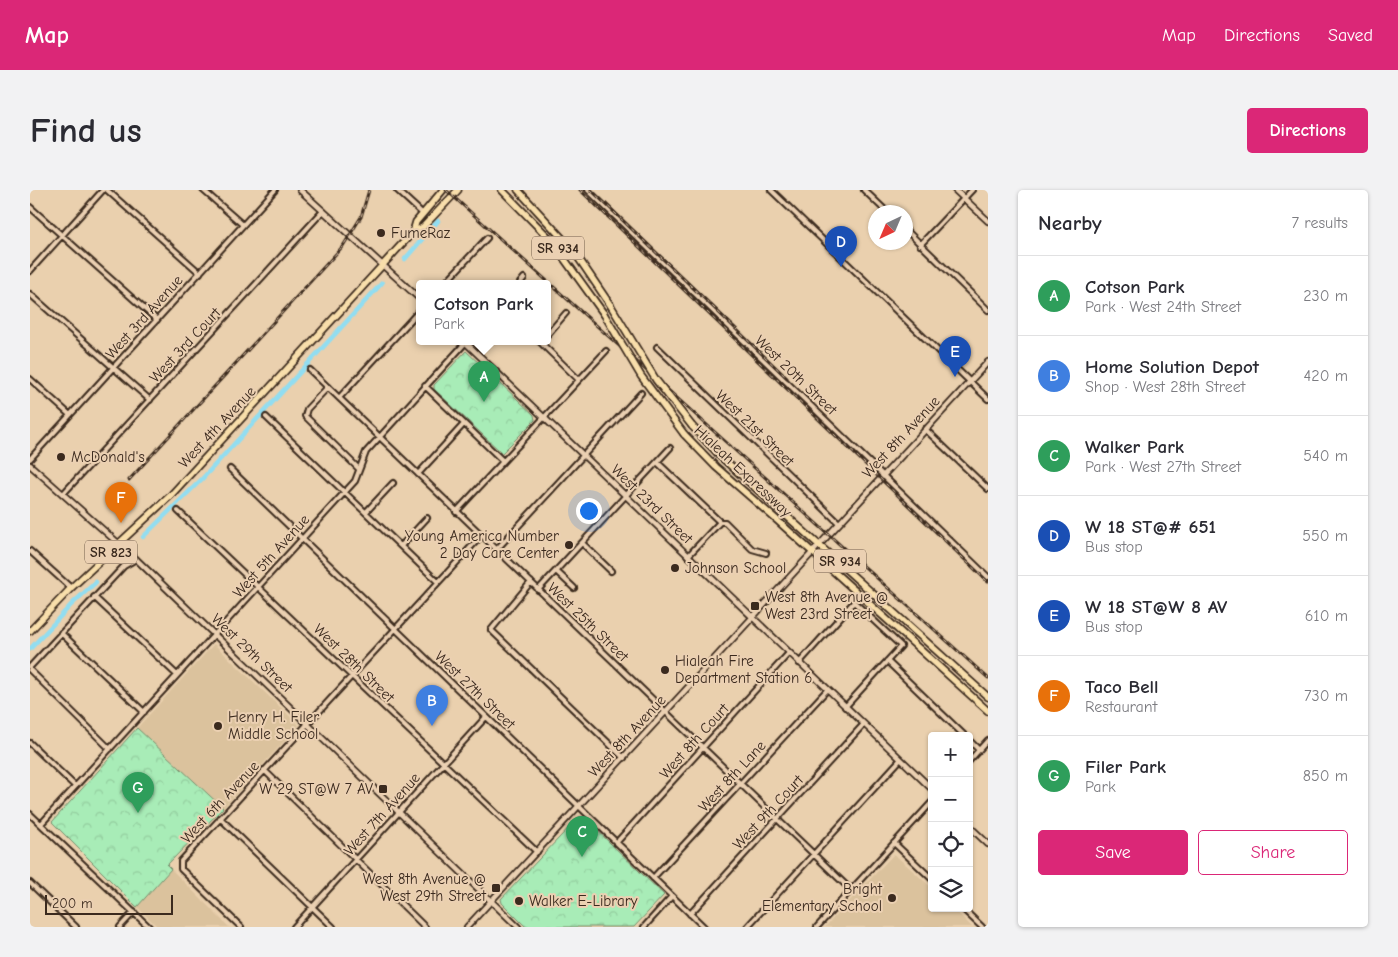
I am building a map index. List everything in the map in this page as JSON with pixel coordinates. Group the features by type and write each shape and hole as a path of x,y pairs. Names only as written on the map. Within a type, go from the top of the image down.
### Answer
{"main road":[{"name":"West 4th Avenue","path":"413,232 416,222 443,190"},
{"name":"West 4th Avenue","path":"30,631 71,588 119,544 211,452 413,232 423,227 458,190"},
{"name":"Hialeah Expressway","path":"502,190 550,239 604,314 641,376 684,434 716,467 988,711"},
{"name":"Hialeah Expressway","path":"518,190 563,238 611,306 656,380 692,426 721,457 988,697"}],"street":[{"path":"30,270 103,190"},
{"path":"107,190 200,273"},
{"path":"203,190 243,226"},
{"name":"West 3rd Avenue","path":"30,459 275,190"},
{"path":"300,190 416,295"},
{"path":"397,190 423,214"},
{"name":"West 20th Street","path":"588,190 988,577"},
{"path":"771,190 988,399"},
{"path":"864,190 880,205"},
{"path":"955,190 988,221"},
{"path":"920,245 972,190"},
{"path":"30,208 157,320"},
{"name":"West 3rd Court","path":"63,494 323,211"},
{"path":"448,280 488,238"},
{"path":"913,238 988,310"},
{"path":"30,294 150,400"},
{"path":"551,330 566,313"},
{"path":"339,398 416,314"},
{"name":"West 5th Avenue","path":"40,824 178,676 214,634 355,481 366,452 461,345"},
{"name":"West 23rd Street","path":"469,345 928,786"},
{"path":"544,345 579,380"},
{"name":"West 21st Street","path":"657,347 839,523"},
{"path":"456,512 606,351"},
{"name":"West 8th Avenue","path":"467,927 988,362"},
{"name":"West 25th Street","path":"310,370 851,890"},
{"path":"30,379 70,415"},
{"path":"425,386 503,461"},
{"path":"328,387 307,409 305,416 360,469"},
{"path":"497,550 641,393"},
{"path":"266,417 438,582"},
{"path":"418,474 464,424"},
{"path":"925,429 988,489"},
{"path":"538,590 670,448"},
{"path":"657,462 720,522 725,522 752,549 766,554"},
{"name":"West 29th Street","path":"30,464 136,559 518,927"},
{"name":"West 27th Street","path":"230,469 704,927"},
{"path":"366,512 393,483"},
{"name":"West 28th Street","path":"178,511 537,852"},
{"path":"401,546 428,518"},
{"path":"688,556 720,522"},
{"name":"West 6th Avenue","path":"241,927 181,869 180,865 220,818 482,535"},
{"path":"582,543 611,571"},
{"path":"30,551 71,588"},
{"path":"110,749 30,668 111,579 126,564 136,559"},
{"path":"556,571 574,588"},
{"path":"531,582 491,630 624,758"},
{"path":"94,597 178,676"},
{"path":"799,663 854,602 901,646 845,707"},
{"path":"61,632 144,712"},
{"name":"West 8th Court","path":"616,843 789,653"},
{"path":"887,661 961,732"},
{"name":"West 8th Lane","path":"653,878 827,690"},
{"name":"West 7th Avenue","path":"294,927 486,717"},
{"name":"West 9th Court","path":"690,914 863,725"},
{"path":"973,757 988,740"},
{"path":"30,743 75,786"},
{"path":"973,744 979,750"},
{"path":"747,927 900,760"},
{"path":"264,770 425,927"},
{"path":"817,927 928,806"},
{"path":"30,814 149,927"},
{"path":"220,818 334,927"},
{"path":"973,830 988,844"},
{"path":"984,840 988,835"},
{"path":"894,843 928,875"},
{"path":"30,884 76,927"},
{"path":"644,927 672,896"},
{"path":"120,927 134,912"},
{"path":"966,912 982,927"}],"shaded area":[{"name":"Henry H. Filer Middle School","path":"214,644 299,725 223,808 137,728"},
{"name":"Bright Elementary School","path":"894,854 928,884 928,912 957,912 972,927 825,927"},
{"path":"171,869 229,927 158,927 137,907"}],"green space":[{"path":"466,351 534,415 535,420 502,453 434,389 434,385"},
{"path":"137,728 223,808 167,865 171,869 137,907 52,822"},
{"path":"579,817 583,817 664,895 634,927 526,927 502,903 501,899"}],"waterway":[{"path":"405,259 438,221"},
{"path":"143,537 202,479 382,283"},
{"path":"30,649 71,605 96,582"}],"railway":[{"path":"129,480 343,246 361,217 369,190"},
{"path":"446,190 546,280"},
{"path":"580,190 988,582"},
{"path":"591,190 787,378"},
{"path":"551,285 988,678"}],"place":[{"name":"FumeRaz","path":"381,233"},
{"name":"W 18 ST@# 651","path":"841,267"},
{"name":"W 18 ST@W 8 AV","path":"955,377"},
{"name":"Cotson Park","path":"484,402"},
{"name":"McDonald's","path":"61,457"},
{"name":"Taco Bell","path":"121,523"},
{"name":"Young America Number 2 Day Care Center","path":"569,545"},
{"name":"Johnson School","path":"675,568"},
{"name":"West 8th Avenue @ West 23rd Street","path":"755,606"},
{"name":"Hialeah Fire Department Station 6","path":"665,670"},
{"name":"Henry H. Filer Middle School","path":"218,726"},
{"name":"Home Solution Depot","path":"432,726"},
{"name":"W 29 ST@W 7 AV","path":"383,789"},
{"name":"Filer Park","path":"138,813"},
{"name":"Walker Park","path":"582,857"},
{"name":"West 8th Avenue @ West 29th Street","path":"496,888"},
{"name":"Bright Elementary School","path":"892,898"},
{"name":"Walker E-Library","path":"519,901"}]}
